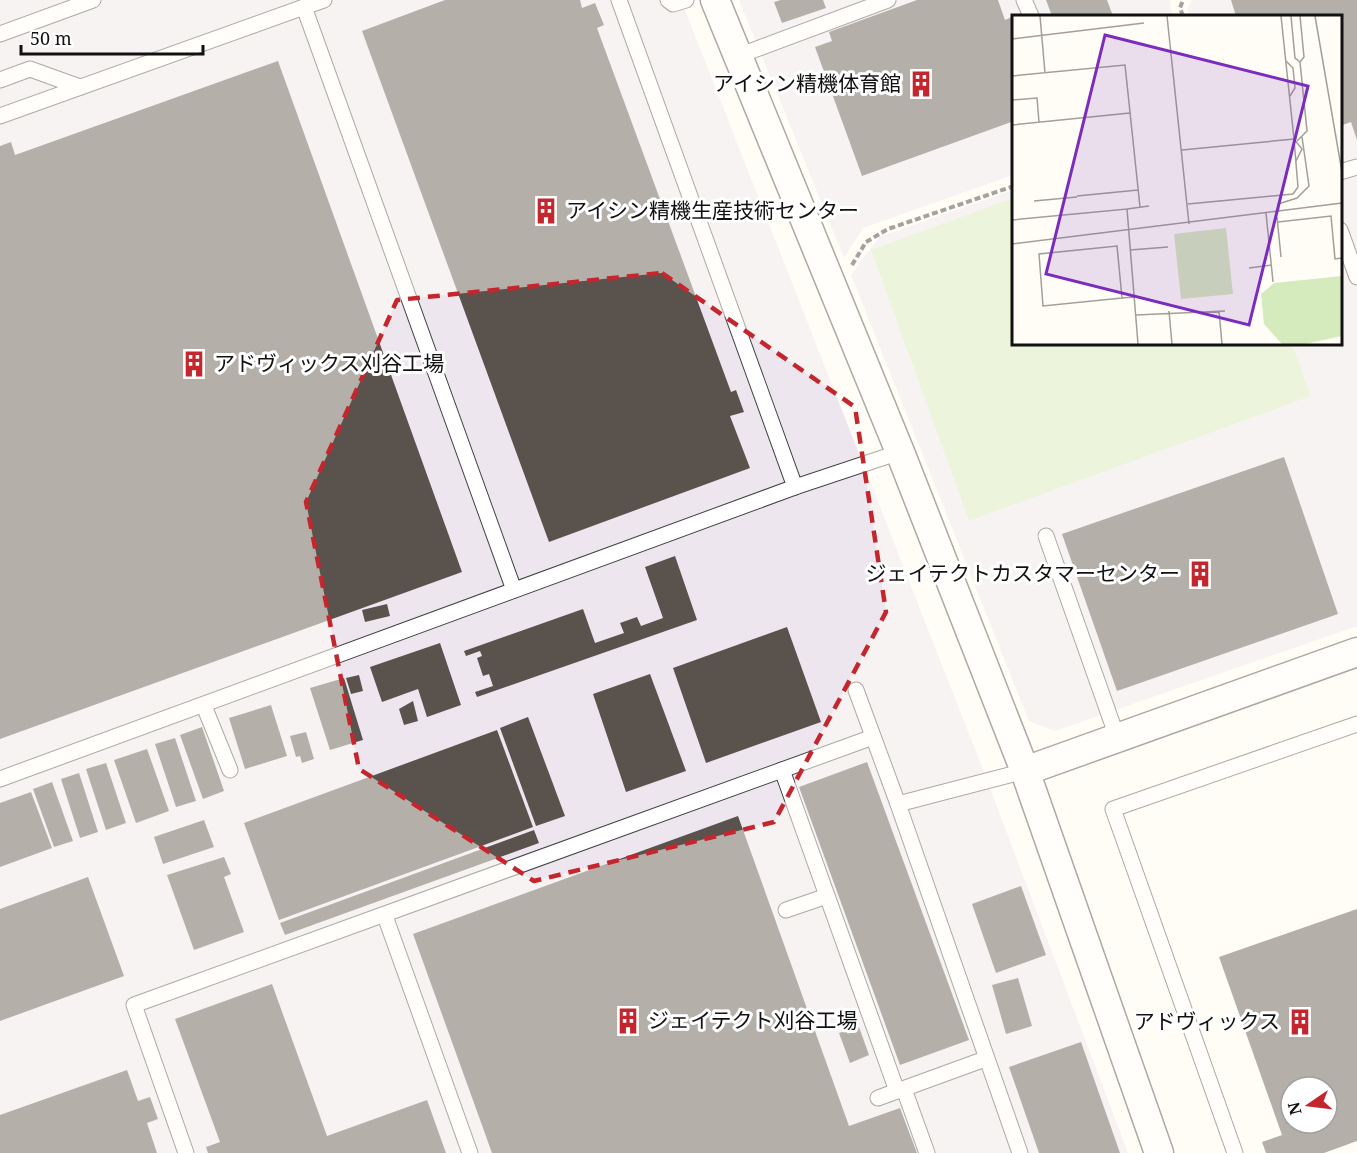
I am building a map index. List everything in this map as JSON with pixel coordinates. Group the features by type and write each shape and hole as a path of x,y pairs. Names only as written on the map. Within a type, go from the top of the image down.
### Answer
{"street":[{"path":"718,1 738,56 900,452 1025,771 1159,1153"},
{"path":"1025,771 1117,736 1357,652"}],"lane":[{"path":"0,34 93,0"},
{"path":"0,116 306,4 324,0"},
{"path":"618,0 795,488"},
{"path":"668,0 673,4 686,0"},
{"path":"738,56 888,0"},
{"path":"1024,0 1030,15"},
{"path":"306,4 514,590"},
{"path":"0,80 30,69 80,87"},
{"path":"1342,172 1357,167"},
{"path":"1342,233 1357,277"},
{"path":"0,779 204,706 514,590 900,452"},
{"path":"1046,536 1117,736"},
{"path":"856,690 898,804 1016,1152"},
{"path":"204,706 230,770"},
{"path":"1235,1153 1113,809 1357,724"},
{"path":"186,1153 134,1005 386,916 873,737"},
{"path":"782,770 900,1090 927,1153"},
{"path":"898,804 1025,771"},
{"path":"786,910 827,896"},
{"path":"386,916 470,1153"},
{"path":"878,1098 985,1059"}],"path":[{"path":"1183,0 1180,8 1183,15"},
{"path":"835,294 866,242 888,228 1012,187"}],"highlighted area":[{"path":"662,273 855,407 886,612 774,822 534,881 359,769 306,502 397,300"}],"shaded area":[{"path":"0,0 681,0 982,767 1128,1153 0,1153"},
{"path":"739,0 1171,0 1173,15 1012,15 1012,175 863,228 844,258"},
{"path":"1192,0 1357,0 1357,626 1055,731 1029,721 851,275 879,237 1012,190 1012,345 1342,345 1342,15 1190,15 1187,9"}],"green space":[{"path":"1012,198 1012,345 1292,345 1311,396 969,521 871,250"}],"building":[{"name":"アイシン精機生産技術センター","path":"445,0 580,0 582,8 595,3 604,25 597,28 731,392 736,390 744,412 730,416 750,468 549,542 362,31"},
{"path":"823,0 826,8 782,23 774,2"},
{"name":"アイシン精機体育館","path":"917,0 998,0 1005,20 1012,17 1012,122 862,176 815,47 832,41 829,32"},
{"path":"1046,0 1107,0 1113,15 1052,15"},
{"path":"1231,0 1357,0 1357,140 1351,122 1342,125 1342,15 1236,15"},
{"name":"アドヴィックス刈谷工場","path":"278,61 462,572 0,739 0,146 11,142 15,155"},
{"name":"ジェイテクトカスタマーセンター","path":"1284,457 1338,614 1117,691 1062,534"},
{"path":"675,556 697,620 477,697 475,692 493,686 489,674 483,676 477,658 482,656 480,651 466,656 464,651 583,609 595,643 624,633 620,623 637,617 641,626 663,618 645,567"},
{"path":"387,604 390,616 365,622 362,610"},
{"path":"787,627 821,722 706,763 673,668"},
{"path":"440,643 461,705 427,717 418,689 382,702 370,667"},
{"path":"650,674 686,771 626,792 593,694"},
{"path":"359,675 363,691 351,694 346,678"},
{"path":"344,678 363,740 330,750 310,688"},
{"path":"413,701 418,721 404,725 399,709"},
{"path":"271,705 287,756 245,769 229,718"},
{"path":"528,717 565,816 536,826 500,728"},
{"path":"202,727 224,791 203,799 180,735"},
{"path":"497,730 533,827 279,920 244,823"},
{"path":"306,732 314,759 302,763 300,756 296,757 290,736"},
{"path":"175,738 196,801 176,807 155,744"},
{"path":"147,749 169,811 136,823 114,760"},
{"path":"867,762 969,1040 900,1065 799,787"},
{"path":"106,763 126,823 106,830 86,769"},
{"path":"79,773 98,832 80,838 61,779"},
{"path":"52,782 73,841 54,847 33,789"},
{"path":"31,792 52,848 0,867 0,803"},
{"name":"ジェイテクト刈谷工場","path":"738,816 849,1126 900,1108 917,1153 492,1153 413,934"},
{"path":"204,820 214,847 163,864 154,837"},
{"path":"534,830 539,843 285,935 280,923"},
{"path":"224,857 231,874 224,877 244,932 194,950 167,875"},
{"path":"88,877 124,976 0,1021 0,909"},
{"path":"1021,886 1046,955 996,973 972,904"},
{"name":"アドヴィックス","path":"1357,909 1357,1141 1324,1153 1266,1153 1262,1142 1282,1135 1339,1135 1339,1075 1279,1075 1279,1127 1219,957"},
{"path":"1018,978 1032,1026 1006,1034 992,985"},
{"path":"272,984 327,1136 427,1100 446,1153 208,1153 206,1147 220,1142 175,1019"},
{"path":"859,1027 869,1055 850,1063 839,1033"},
{"path":"1081,1042 1120,1153 1039,1153 1009,1067"},
{"path":"127,1070 138,1101 150,1097 158,1119 147,1123 157,1153 0,1153 0,1115"}],"place":[{"name":"アイシン精機体育館","path":"921,84"},
{"name":"アイシン精機生産技術センター","path":"546,211"},
{"name":"アドヴィックス刈谷工場","path":"194,364"},
{"name":"ジェイテクトカスタマーセンター","path":"1200,574"},
{"name":"ジェイテクト刈谷工場","path":"628,1021"},
{"name":"アドヴィックス","path":"1300,1022"}]}
